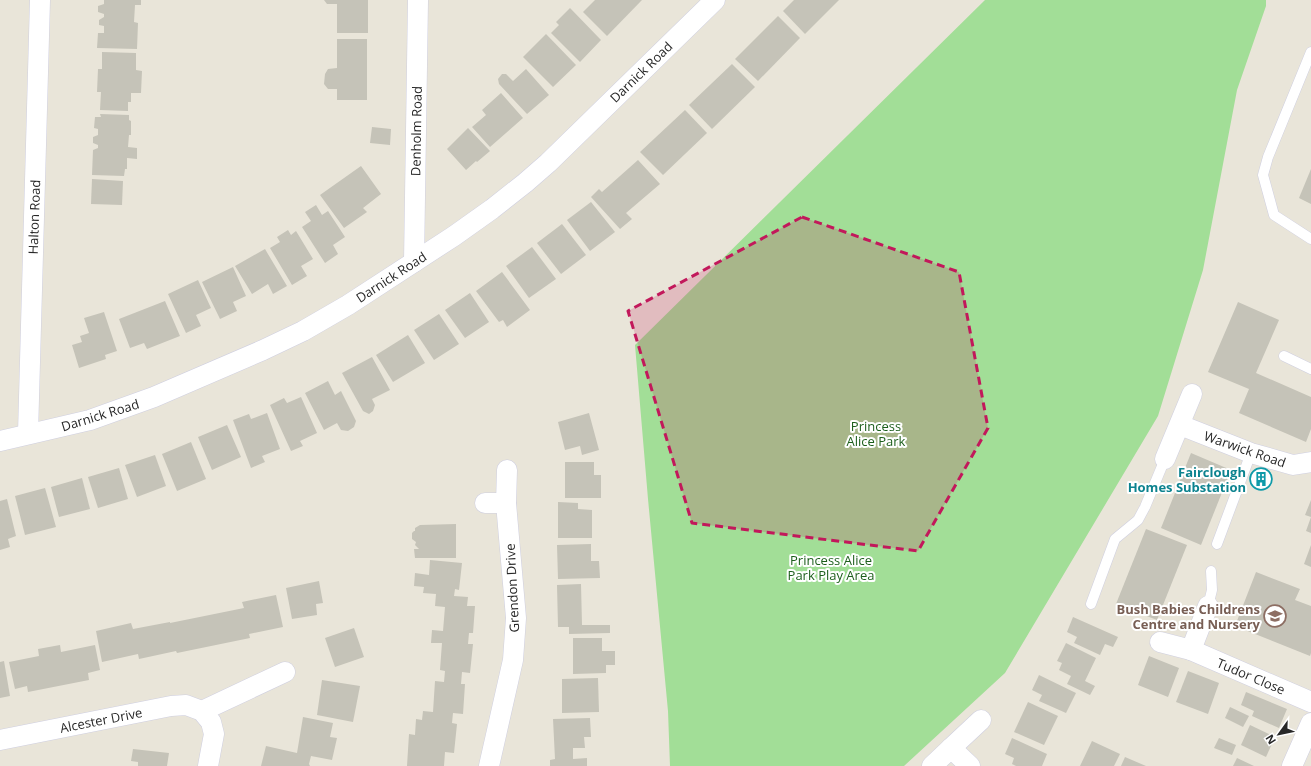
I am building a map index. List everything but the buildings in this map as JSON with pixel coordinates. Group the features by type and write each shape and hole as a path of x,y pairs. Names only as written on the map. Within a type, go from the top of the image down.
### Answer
{"street":[{"name":"Halton Road","path":"28,434 40,0"},
{"name":"Denholm Road","path":"414,262 418,0"},
{"name":"Darnick Road","path":"0,441 90,420 154,397 263,350 303,331 348,305 492,209 548,163 715,0"},
{"path":"1165,459 1192,394"},
{"name":"Warwick Road","path":"1180,425 1250,453 1293,465 1311,462"},
{"name":"Grendon Drive","path":"488,766 513,660 516,618 506,503 507,470"},
{"path":"485,503 506,503"},
{"path":"1191,650 1208,606"},
{"name":"Tudor Close","path":"1160,642 1191,650 1311,702"},
{"path":"208,766 214,734 211,722 202,711 285,672"},
{"name":"Alcester Drive","path":"0,740 171,706 186,705 202,711"},
{"path":"932,766 981,720"},
{"path":"1292,766 1311,723"},
{"path":"951,748 970,766"}],"lane":[{"path":"1311,52 1268,157 1263,175 1274,214 1311,239"},
{"path":"1284,356 1311,368"},
{"path":"1217,544 1250,453"},
{"path":"1091,604 1115,539 1138,520 1165,459"},
{"path":"1208,606 1212,590 1211,571"}],"highlighted area":[{"path":"802,217 959,272 988,428 918,551 692,523 628,311"}],"green space":[{"name":"Princess Alice Park","path":"985,0 1266,0 1266,6 1237,90 1203,270 1158,416 1005,673 904,766 670,766 668,711 635,345"}],"place":[{"name":"Fairclough Homes Substation","path":"1261,479"},
{"name":"Bush Babies Childrens Centre and Nursery","path":"1275,616"}],"park label":[{"name":"Princess Alice Park Play Area","path":"831,568"}]}
